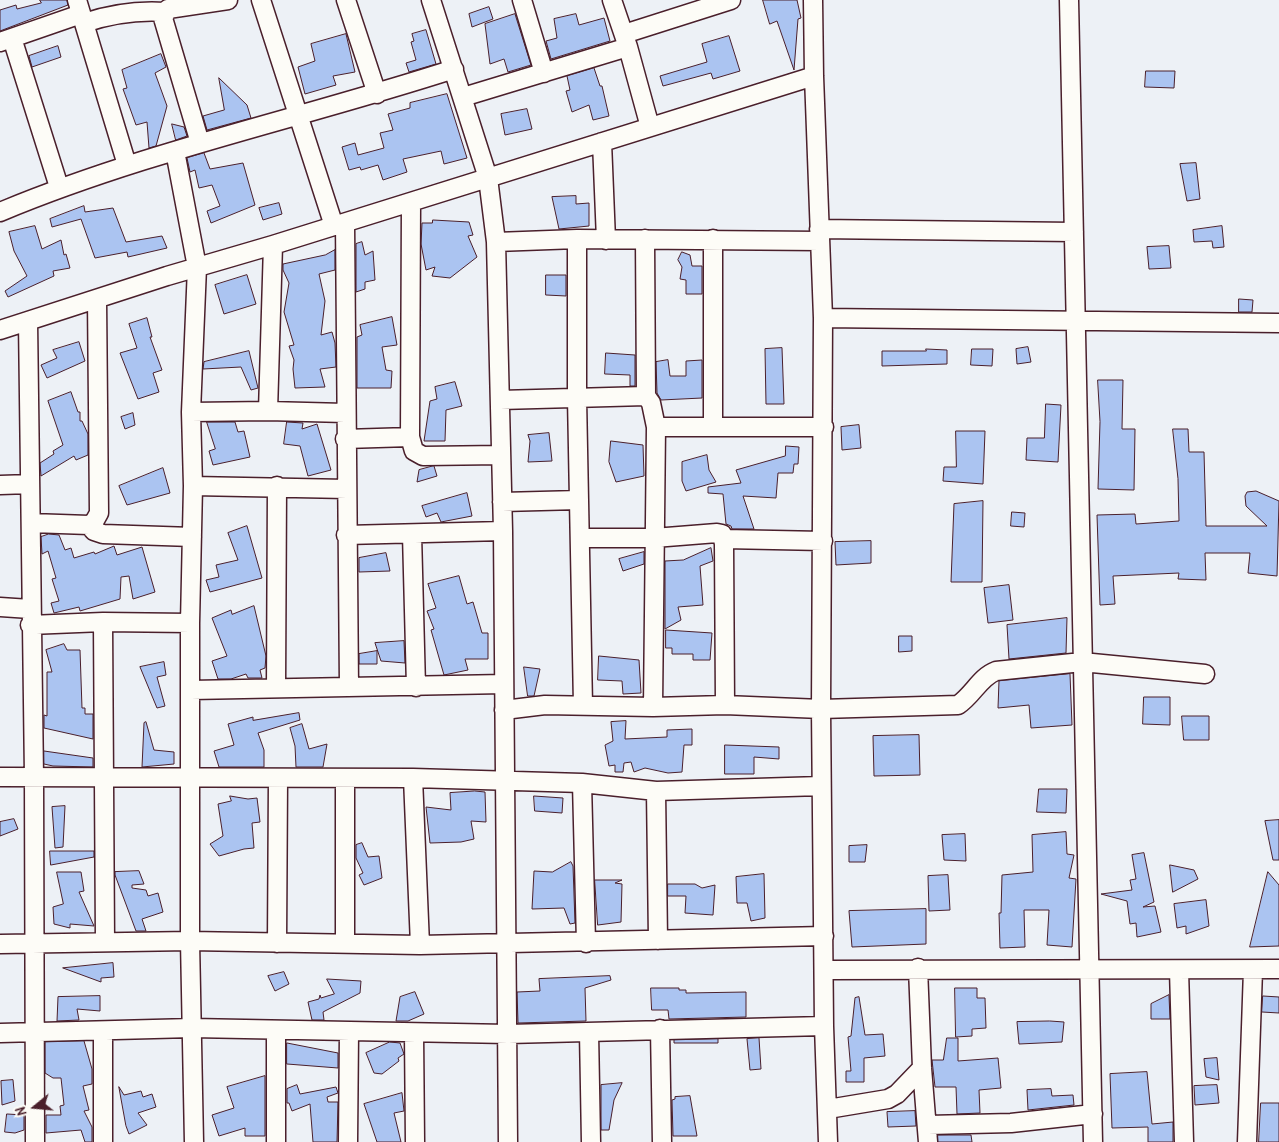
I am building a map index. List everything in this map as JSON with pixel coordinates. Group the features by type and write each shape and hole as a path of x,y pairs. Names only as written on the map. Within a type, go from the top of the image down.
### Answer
{"street":[{"path":"59,187 6,40 81,12 114,14 142,11 165,12 168,9 228,0"},
{"path":"260,0 299,116 339,224 347,489 349,688"},
{"path":"346,0 377,94"},
{"path":"431,0 488,178 496,242 503,531 508,1142"},
{"path":"522,0 544,72"},
{"path":"612,0 626,41 650,128"},
{"path":"463,97 544,72 626,41 703,4 731,0"},
{"path":"813,0 823,318 821,786 825,970 824,1026 828,1142"},
{"path":"1069,0 1093,1142"},
{"path":"81,12 126,165"},
{"path":"165,12 163,18 164,26 200,143"},
{"path":"0,212 59,187 126,165 377,94 454,69"},
{"path":"0,329 814,76"},
{"path":"602,142 606,240"},
{"path":"175,151 197,267 190,412 193,486 190,624 190,941 194,1142"},
{"path":"411,202 410,438 414,451 423,456 501,455"},
{"path":"496,242 577,239 713,239 819,235 1074,232"},
{"path":"577,239 577,398 582,705"},
{"path":"644,239 646,396 653,409 656,427 653,707"},
{"path":"713,239 713,427"},
{"path":"268,411 273,245"},
{"path":"31,523 89,525 94,522 99,513 97,299"},
{"path":"823,318 1279,323"},
{"path":"28,321 31,523 30,617 34,776 35,1142"},
{"path":"500,400 646,396"},
{"path":"190,412 268,411 345,413"},
{"path":"656,427 824,427"},
{"path":"345,439 410,438"},
{"path":"0,485 30,484"},
{"path":"193,486 277,486 347,489"},
{"path":"276,688 277,486"},
{"path":"502,502 579,500"},
{"path":"89,525 94,531 103,534 192,537"},
{"path":"346,535 503,531"},
{"path":"580,538 654,538 717,533 724,539 823,541"},
{"path":"412,534 416,687"},
{"path":"724,539 725,705"},
{"path":"0,607 30,617 103,622 190,624"},
{"path":"103,622 105,942"},
{"path":"504,710 545,705 653,707 725,705 821,709 958,705 970,697 987,674 996,671 1082,662 1205,674"},
{"path":"191,690 504,684"},
{"path":"0,777 413,778 582,783 656,791 821,786"},
{"path":"413,778 420,945"},
{"path":"277,943 278,779"},
{"path":"345,779 345,943"},
{"path":"582,783 586,943"},
{"path":"656,791 658,940"},
{"path":"0,944 190,941 420,945 586,943 824,936"},
{"path":"918,968 922,1068 928,1133 1093,1114"},
{"path":"825,970 918,968 1279,970"},
{"path":"1179,970 1184,1142"},
{"path":"1247,1142 1253,970"},
{"path":"0,1033 192,1028 508,1034 824,1026"},
{"path":"660,1029 662,1142"},
{"path":"276,1030 276,1142"},
{"path":"102,1031 104,1142"},
{"path":"348,1142 349,1032"},
{"path":"589,1032 591,1142"},
{"path":"414,1033 415,1142"},
{"path":"828,1109 888,1099 897,1094 922,1068"}],"building":[{"path":"40,0 67,0 68,5 0,31 0,10 16,5 17,9 41,3"},
{"path":"763,0 797,0 801,18 798,19 794,70 777,21 770,24"},
{"path":"489,7 493,19 472,27 469,14"},
{"path":"515,14 531,65 508,72 504,59 490,64 485,24"},
{"path":"576,14 579,25 604,18 610,41 551,59 546,41 557,38 554,19"},
{"path":"426,30 436,64 409,72 406,63 416,60 411,42 414,41 412,34"},
{"path":"346,34 355,72 333,76 336,85 305,94 298,67 315,61 311,44"},
{"path":"729,36 740,71 713,79 711,73 663,86 660,76 707,62 702,44"},
{"path":"58,46 61,57 32,67 29,56"},
{"path":"161,54 166,67 155,73 167,106 156,146 149,148 147,122 136,125 123,89 127,88 122,70"},
{"path":"594,68 600,86 602,86 609,116 593,120 589,105 572,112 566,91 570,90 567,76"},
{"path":"1146,71 1175,71 1174,88 1145,87"},
{"path":"219,78 247,105 251,118 207,130 203,116 224,110"},
{"path":"447,94 467,158 444,164 441,151 403,159 407,172 383,180 378,165 361,170 360,167 349,170 342,147 355,143 358,155 384,148 380,133 393,130 388,114 410,108 410,103"},
{"path":"527,109 532,129 505,135 501,114"},
{"path":"172,124 184,127 187,136 176,140"},
{"path":"204,153 210,169 243,163 255,205 211,223 207,211 220,206 212,185 199,188 195,170 190,172 187,158"},
{"path":"1196,163 1200,199 1187,201 1180,164"},
{"path":"576,196 576,204 589,203 589,226 559,229 552,197"},
{"path":"279,203 282,214 263,220 259,208"},
{"path":"84,206 85,212 113,208 126,242 162,236 167,248 128,257 127,252 95,258 81,219 52,227 50,219"},
{"path":"433,220 469,222 473,235 468,236 477,257 450,278 432,276 435,267 426,270 421,244 422,223 432,223"},
{"path":"35,226 42,249 61,240 64,255 66,254 70,268 53,271 54,276 8,297 5,291 27,276 14,251 9,232"},
{"path":"1222,226 1224,247 1213,248 1212,241 1194,242 1193,230"},
{"path":"362,242 365,255 373,251 375,280 365,282 365,289 356,292 356,244"},
{"path":"1169,246 1171,268 1149,269 1147,247"},
{"path":"335,250 335,270 319,274 325,301 321,335 332,332 335,343 336,367 320,369 325,387 295,388 294,360 289,346 294,345 284,312 289,283 283,270 283,264 325,255"},
{"path":"682,252 690,255 692,266 702,266 702,294 686,294 686,280 680,279 682,267 678,260"},
{"path":"247,275 256,304 224,314 215,285"},
{"path":"546,275 566,275 566,296 546,295"},
{"path":"1239,299 1253,300 1252,312 1239,312"},
{"path":"392,317 397,345 382,347 386,370 392,371 391,388 357,388 357,337 362,335 360,325"},
{"path":"147,318 152,337 150,337 162,370 153,373 159,392 138,399 120,353 137,348 129,324"},
{"path":"79,342 85,361 47,378 41,365 57,358 53,350"},
{"path":"1028,347 1031,362 1017,364 1016,349"},
{"path":"782,348 784,404 766,404 765,349"},
{"path":"926,349 947,350 947,364 882,366 882,351 926,351"},
{"path":"972,349 993,349 992,366 971,365"},
{"path":"249,351 258,388 251,390 241,367 203,369 204,362"},
{"path":"606,353 635,355 635,386 630,386 630,375 605,374"},
{"path":"668,360 670,376 686,376 686,361 702,360 702,398 661,400 657,393 656,362"},
{"path":"1098,380 1123,380 1122,429 1135,429 1134,490 1098,489 1100,422"},
{"path":"455,382 462,406 446,410 445,441 424,441 430,401 437,399 435,387"},
{"path":"71,392 78,412 80,412 80,421 82,421 88,434 88,455 76,460 74,456 41,476 40,463 54,454 53,451 63,445 48,401"},
{"path":"1046,404 1061,405 1058,462 1026,460 1027,438 1044,438"},
{"path":"133,413 135,425 125,429 121,417"},
{"path":"207,422 235,422 238,432 244,431 250,457 213,465 209,451 215,449"},
{"path":"287,422 303,423 302,429 317,424 331,470 308,476 300,446 284,444"},
{"path":"859,425 861,448 842,450 841,427"},
{"path":"1173,429 1188,429 1189,452 1204,452 1206,526 1267,526 1246,506 1245,496 1247,492 1256,491 1279,501 1277,576 1248,573 1250,553 1205,553 1206,580 1178,579 1179,573 1113,576 1115,604 1100,605 1097,515 1135,514 1136,524 1179,521 1178,479"},
{"path":"956,431 985,431 983,484 943,481 944,467 956,467"},
{"path":"549,433 552,461 528,462 530,441 528,435"},
{"path":"611,441 643,445 644,476 616,482 609,462"},
{"path":"786,446 799,447 798,464 794,464 793,473 778,473 776,498 743,496 754,529 732,529 731,526 726,524 723,494 708,493 708,487 741,483 736,470 785,456"},
{"path":"707,455 709,470 716,482 686,491 682,481 682,462"},
{"path":"434,466 437,476 417,482 419,470"},
{"path":"163,468 170,493 127,505 119,486"},
{"path":"467,493 472,516 441,522 437,513 426,517 422,506"},
{"path":"983,501 982,582 951,582 954,504"},
{"path":"1012,512 1025,513 1024,527 1011,526"},
{"path":"247,526 262,578 210,592 206,580 219,577 216,565 238,560 228,533"},
{"path":"49,534 59,535 65,550 71,548 74,558 94,552 95,554 114,546 117,555 142,547 155,592 133,599 129,576 121,577 120,599 80,611 79,607 54,613 51,603 59,601 52,579 56,578 48,551 42,554 41,537"},
{"path":"871,541 871,563 836,565 835,542"},
{"path":"711,548 713,561 700,566 703,605 678,607 681,620 665,629 665,561 683,560"},
{"path":"644,552 644,564 623,571 619,559"},
{"path":"386,553 390,571 359,572 359,558"},
{"path":"459,576 467,604 473,602 482,633 488,633 488,659 465,659 468,670 444,675 431,630 434,629 427,611 436,608 428,584"},
{"path":"1009,585 1013,620 988,623 984,588"},
{"path":"254,606 266,656 265,668 260,670 262,678 248,678 246,674 231,679 218,679 212,661 227,656 212,618 231,610 232,614"},
{"path":"1067,618 1066,653 1009,659 1007,625"},
{"path":"666,630 712,633 710,660 693,660 693,654 672,654 672,648 666,648"},
{"path":"899,636 912,636 912,651 899,652"},
{"path":"404,641 405,663 381,661 375,643"},
{"path":"64,644 67,650 80,650 82,708 85,708 85,714 93,714 93,739 44,728 44,715 47,716 47,672 52,672 46,650"},
{"path":"377,651 377,664 359,664 359,654"},
{"path":"599,656 639,660 641,693 623,694 622,681 598,680"},
{"path":"164,662 166,675 157,677 165,706 157,708 140,667"},
{"path":"524,667 540,669 534,696 528,696"},
{"path":"1070,674 1072,725 1031,728 1029,705 998,708 999,681"},
{"path":"1144,697 1170,697 1170,725 1143,724"},
{"path":"299,713 300,720 258,733 264,750 264,767 219,767 214,751 234,745 228,724 253,717 253,720"},
{"path":"1182,716 1209,716 1209,740 1184,740"},
{"path":"626,721 625,739 667,737 667,730 692,729 692,745 684,745 682,772 668,773 645,768 634,772 631,762 624,763 623,772 615,772 615,765 609,766 605,745 613,741 611,722"},
{"path":"146,722 154,750 174,752 174,764 142,767 144,723"},
{"path":"302,724 309,749 327,744 323,767 296,767 295,746 290,728"},
{"path":"919,735 920,775 874,776 873,736"},
{"path":"725,745 779,747 779,759 754,757 754,774 725,774"},
{"path":"44,751 93,758 93,767 44,764"},
{"path":"1039,789 1067,789 1066,813 1037,812"},
{"path":"485,792 486,822 471,821 474,839 461,842 430,843 426,807 451,810 450,793"},
{"path":"230,796 248,799 257,798 260,822 252,823 254,848 219,856 210,844 223,836 218,804 231,801"},
{"path":"534,796 563,798 562,813 535,811"},
{"path":"65,806 63,847 55,848 52,807"},
{"path":"14,819 18,829 0,836 0,822"},
{"path":"1279,820 1279,860 1273,860 1265,821"},
{"path":"1066,832 1067,854 1074,855 1069,878 1076,879 1072,947 1047,945 1049,910 1024,910 1025,947 1000,948 999,913 1001,913 1002,875 1033,872 1032,835"},
{"path":"965,834 966,861 944,860 942,835"},
{"path":"362,843 368,857 379,856 382,878 364,885 359,875 363,873 356,858 356,845"},
{"path":"867,845 865,862 849,862 849,846"},
{"path":"50,851 94,851 94,857 51,865"},
{"path":"1144,853 1154,902 1143,907 1155,906 1161,932 1137,937 1136,923 1130,924 1127,901 1101,894 1132,890 1130,880 1136,879 1132,855"},
{"path":"571,862 573,866 575,923 570,924 564,908 532,909 534,871 552,872"},
{"path":"1170,865 1194,870 1198,879 1173,892"},
{"path":"139,871 144,884 132,885 132,888 146,890 148,896 158,893 163,912 142,919 146,931 136,931 115,875 115,872"},
{"path":"57,872 81,872 84,891 79,892 94,926 70,924 70,928 54,924 53,907 63,904"},
{"path":"1268,872 1279,885 1279,946 1250,947"},
{"path":"764,874 765,918 751,921 747,903 737,903 736,877"},
{"path":"948,875 950,910 929,911 928,876"},
{"path":"595,880 622,880 615,883 622,884 621,922 598,925"},
{"path":"668,884 695,884 702,888 715,885 713,915 685,913 686,896 668,896"},
{"path":"1206,900 1209,926 1186,934 1186,926 1177,928 1174,904"},
{"path":"926,909 926,944 852,947 849,911"},
{"path":"113,963 114,977 101,978 101,982 63,968"},
{"path":"284,972 289,984 275,991 268,976"},
{"path":"610,976 611,980 585,988 586,1021 518,1023 517,992 540,991 539,979"},
{"path":"327,979 361,981 360,993 323,1012 324,1020 312,1020 308,1002 319,999 320,995 321,998 334,994"},
{"path":"651,988 679,988 679,990 686,990 686,993 746,992 746,1017 669,1019 668,1010 652,1010"},
{"path":"955,988 977,988 977,998 985,998 986,1028 972,1029 972,1036 956,1037"},
{"path":"415,992 424,1014 408,1021 396,1021 400,997"},
{"path":"1169,995 1170,1019 1151,1019 1151,1004"},
{"path":"100,996 100,1011 77,1009 79,1020 57,1021 58,997"},
{"path":"1263,996 1279,997 1279,1013 1262,1012"},
{"path":"859,997 865,1035 883,1034 885,1056 864,1058 864,1082 846,1082 846,1071 851,1071 848,1037 851,1036 855,998"},
{"path":"1017,1022 1064,1022 1062,1042 1019,1044"},
{"path":"759,1038 761,1069 750,1070 747,1039"},
{"path":"947,1038 958,1038 958,1061 998,1058 1001,1088 979,1090 980,1113 957,1114 956,1087 935,1087 932,1060 943,1060"},
{"path":"718,1039 718,1043 674,1043 674,1040"},
{"path":"84,1041 92,1069 92,1084 83,1086 89,1110 84,1111 92,1127 92,1142 85,1142 81,1130 46,1133 46,1115 61,1115 60,1106 64,1105 61,1078 53,1078 45,1073 45,1042"},
{"path":"390,1042 400,1043 404,1054 398,1058 399,1061 382,1074 374,1073 366,1053"},
{"path":"287,1043 338,1053 338,1068 287,1064"},
{"path":"1217,1058 1219,1080 1206,1077 1204,1059"},
{"path":"1147,1072 1152,1124 1173,1122 1173,1142 1148,1142 1148,1127 1112,1128 1110,1074"},
{"path":"265,1076 265,1136 245,1136 245,1128 219,1136 212,1115 234,1108 227,1087"},
{"path":"13,1080 15,1101 2,1105 1,1081"},
{"path":"622,1083 614,1100 609,1130 601,1130 601,1085"},
{"path":"297,1085 300,1094 336,1087 338,1093 327,1097 328,1102 338,1102 337,1142 313,1142 310,1104 292,1111 289,1103 287,1103 287,1089"},
{"path":"1217,1085 1219,1103 1195,1105 1194,1086"},
{"path":"119,1087 124,1095 141,1091 143,1097 152,1094 156,1107 138,1113 147,1125 129,1134 126,1126"},
{"path":"1051,1089 1052,1096 1073,1095 1074,1105 1028,1110 1027,1090"},
{"path":"402,1093 404,1111 394,1113 401,1142 377,1142 364,1104"},
{"path":"690,1096 697,1136 673,1136 672,1100 675,1097"},
{"path":"1261,1103 1279,1103 1279,1142 1259,1142"},
{"path":"915,1111 916,1126 888,1127 887,1112"},
{"path":"7,1114 24,1115 24,1130 15,1133 5,1132"},
{"path":"938,1135 971,1135 972,1142 938,1142"}]}
